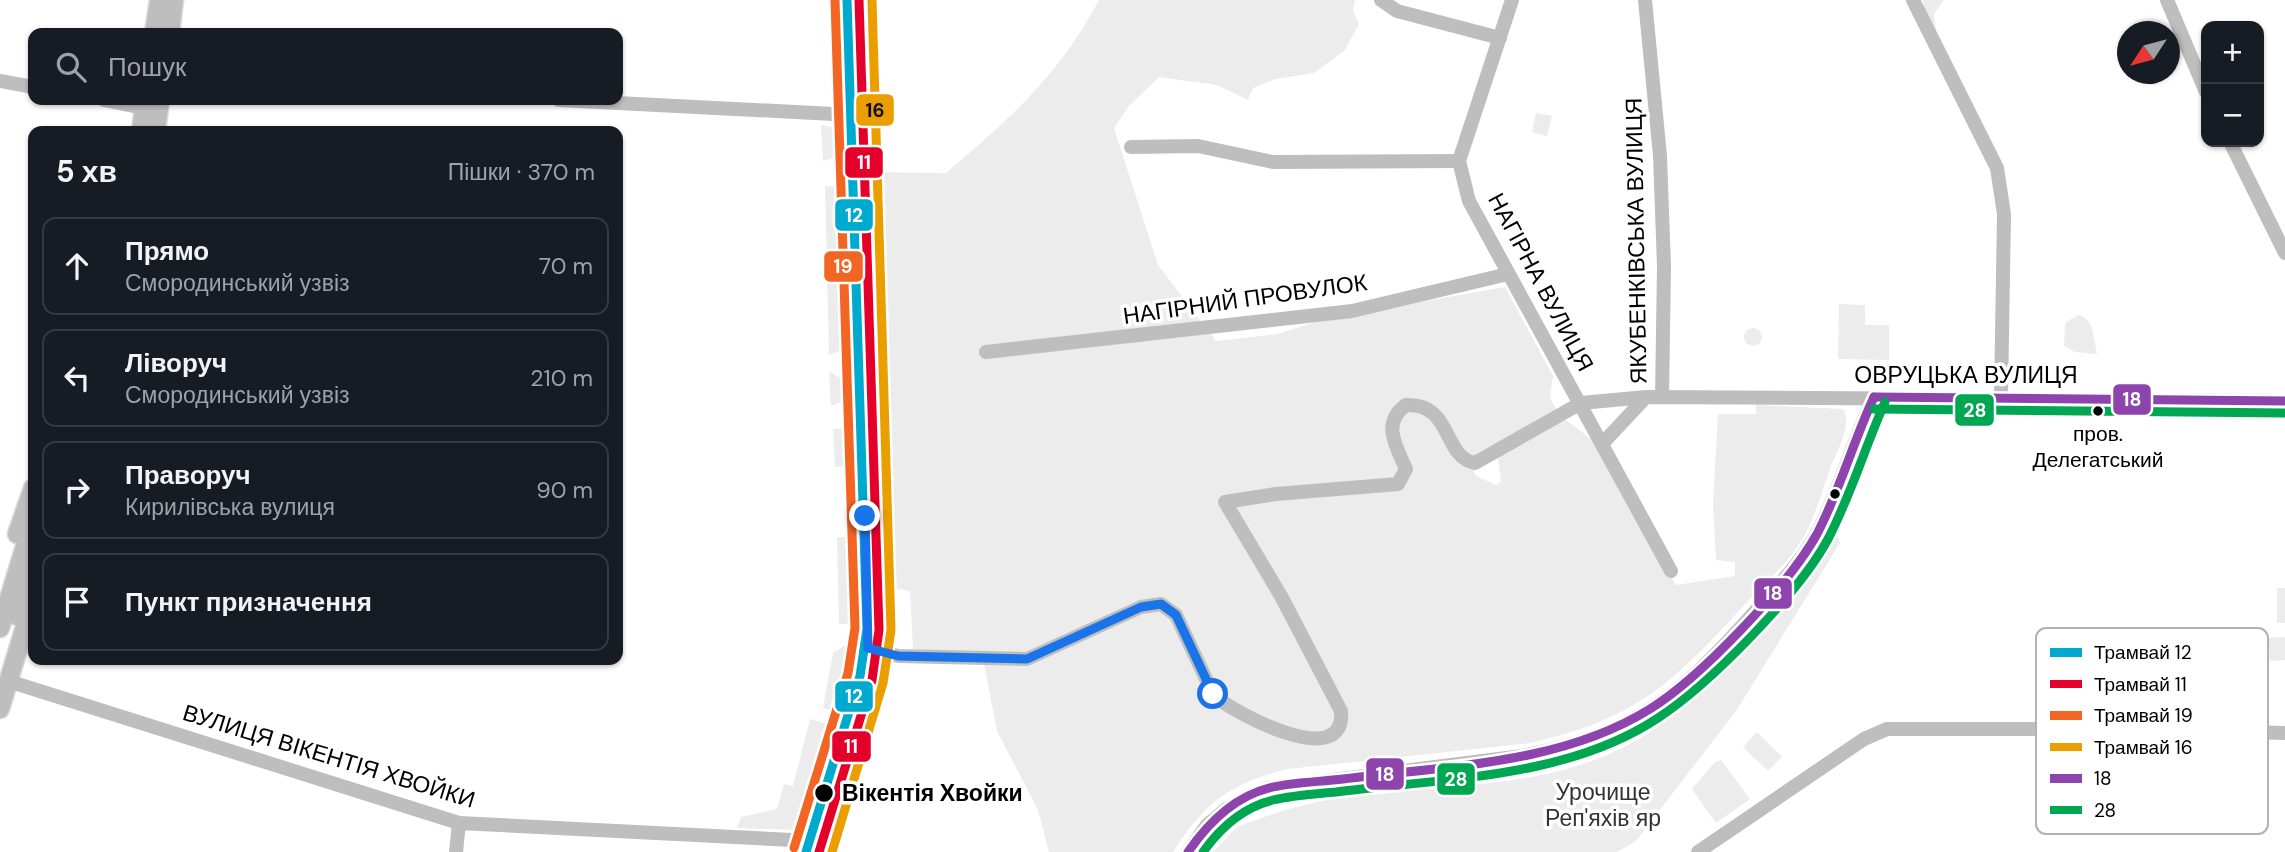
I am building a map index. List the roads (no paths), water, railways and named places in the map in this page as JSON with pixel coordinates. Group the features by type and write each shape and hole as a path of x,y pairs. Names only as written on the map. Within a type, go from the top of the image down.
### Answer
{"main road":[{"path":"155,28 159,0"},
{"path":"171,28 174,0"},
{"path":"810,847 868,648 850,0"},
{"path":"148,122 157,105"},
{"path":"0,588 28,503"},
{"path":"0,709 11,611 28,541"},
{"path":"0,628 28,573"},
{"path":"4,675 28,613"}],"street":[{"path":"1381,0 1397,10 1500,38"},
{"path":"1131,148 1198,146 1273,162 1459,161 1511,0"},
{"name":"ЯКУБЕНКІВСЬКА ВУЛИЦЯ","path":"1645,0 1660,156 1664,266 1662,397"},
{"path":"1913,0 1997,168 2004,214 2001,397"},
{"path":"2167,0 2203,84"},
{"path":"0,81 28,86"},
{"path":"623,103 853,115"},
{"path":"114,105 148,122"},
{"path":"2232,147 2285,253"},
{"name":"НАГІРНА ВУЛИЦЯ","path":"1459,161 1469,201 1671,571"},
{"name":"НАГІРНИЙ ПРОВУЛОК","path":"986,352 1352,311 1508,274"},
{"path":"1602,444 1646,397"},
{"name":"ОВРУЦЬКА ВУЛИЦЯ","path":"1581,403 1646,397 2001,397 2285,401"},
{"path":"1188,852 1207,825 1226,809 1268,788 1522,756 1563,748 1601,737 1655,708 1695,676 1805,553 1826,512 1874,397"},
{"path":"868,648 898,656 1027,659 1141,607 1161,604 1176,615 1210,687 1222,702 1306,739 1328,738 1337,732 1342,722 1341,711 1308,645 1225,502 1276,494 1398,484 1406,469 1391,429 1393,417 1406,405 1419,405 1432,411 1441,421 1459,454 1475,463 1483,461 1581,403"},
{"name":"ВУЛИЦЯ ВІКЕНТІЯ ХВОЙКИ","path":"4,675 459,823 810,847"},
{"path":"1698,852 1864,739 1887,729 2036,729"},
{"path":"456,852 459,823"}],"tram line":[{"name":"19","path":"794,848 848,673 855,628 835,0"},
{"name":"12","path":"806,852 860,676 867,629 847,0"},
{"name":"11","path":"819,852 872,680 879,630 859,0"},
{"name":"16","path":"832,852 883,683 891,630 872,0"}],"place":[{"name":"пров. Делегатський","path":"2098,411"},
{"name":"Вікентія Хвойки","path":"824,793"}],"park label":[{"name":"Урочище Реп'яхів яр","path":"1603,805"}]}
